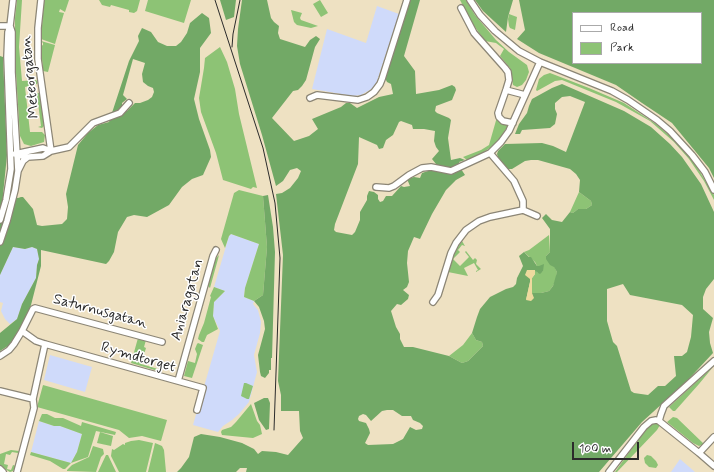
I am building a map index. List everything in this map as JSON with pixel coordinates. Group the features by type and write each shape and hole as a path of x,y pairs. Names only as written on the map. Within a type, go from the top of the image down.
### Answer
{"street":[{"path":"12,0 10,26 8,32 7,74 14,154 18,171"},
{"name":"Meteorgatan","path":"41,0 38,22 38,59 51,151"},
{"path":"310,98 317,95 358,100 367,97 378,88 407,0"},
{"path":"470,0 484,19 502,38 519,51 540,62 612,91 628,100 670,131 705,172 714,190"},
{"path":"461,8 474,33 508,72 509,80 498,112 499,117 503,120 513,123"},
{"path":"0,26 10,26"},
{"path":"0,220 8,189 17,142 12,72 12,32 10,26"},
{"path":"376,187 389,188 394,186 422,168 431,167 451,170 490,153 501,142 513,123 540,62"},
{"path":"506,90 525,96"},
{"path":"14,154 28,157 43,156 51,151 69,147 93,123 120,113 129,104"},
{"path":"17,142 28,151"},
{"path":"14,154 43,148 51,151"},
{"path":"490,153 514,181 523,201 523,210"},
{"path":"0,242 15,190 18,171 23,161 28,157"},
{"path":"433,302 438,295 451,253 456,243 466,230 479,221 490,216 523,210 537,216"},
{"name":"Aniaragatan","path":"178,381 213,256 216,250"},
{"name":"Saturnusgatan","path":"0,356 9,350 22,331 33,310 38,308 162,342"},
{"name":"Rymdtorget","path":"22,331 36,341 44,344 203,388 197,410"},
{"path":"17,472 34,408 35,402 33,399 44,344"},
{"path":"659,422 664,406 714,361"},
{"path":"0,390 33,399"},
{"path":"609,472 644,427 651,421 656,420 714,466"},
{"path":"699,453 714,437"},
{"path":"0,469 3,472"}],"shaded area":[{"path":"377,6 399,14 377,81 373,88 361,95 353,96 312,89 327,29 366,43"},
{"path":"231,234 259,244 245,288 244,297 254,301 253,304 258,310 261,322 260,333 254,355 257,372 249,402 239,414 223,426 218,432 193,425 220,331 213,316 214,302 225,291 214,287 229,236"},
{"path":"13,247 25,249 32,247 37,249 39,259 36,278 22,304 17,319 10,324 5,319 1,311 3,303 0,302 0,275"},
{"path":"50,355 92,367 85,392 44,380"},
{"path":"39,421 54,426 60,426 82,434 77,452 71,463 31,452"},
{"path":"680,459 695,472 671,472"}],"green space":[{"path":"17,0 22,0 19,47 22,81 36,80 38,82 37,84 25,87 30,132 42,132 45,135 44,142 31,146 24,144 20,136 15,57 15,18"},
{"path":"44,0 69,0 65,12 60,9 59,12 64,13 55,44 41,39"},
{"path":"99,0 140,0 137,11 134,13 111,5 110,7 102,5"},
{"path":"148,0 191,0 184,23 145,11"},
{"path":"220,0 236,0 234,17 226,20"},
{"path":"242,0 267,0 271,18 279,26 278,33 280,39 305,47 310,40 316,36 320,39 315,47 306,80 298,90 293,91 272,118 294,141 309,136 318,129 312,119 341,107 346,103 350,103 357,108 379,97 393,94 391,84 387,82 385,78 409,0 420,0 404,56 415,71 416,94 439,90 452,85 455,87 456,90 452,100 436,106 435,111 451,120 448,138 451,160 460,158 465,160 459,162 465,175 456,180 446,190 420,239 414,237 408,251 407,263 409,282 407,287 403,290 409,295 408,299 401,305 397,304 391,311 404,347 413,347 449,356 462,363 468,361 483,346 482,342 476,340 472,333 480,309 490,297 513,287 516,284 517,278 523,266 519,256 524,252 531,257 537,266 544,264 543,271 540,274 534,270 530,279 526,300 532,293 549,291 553,286 557,272 546,259 546,256 550,252 550,229 542,218 546,214 552,220 562,222 570,212 573,213 578,209 586,209 592,205 591,201 579,192 580,180 570,169 538,160 531,160 525,161 512,169 507,169 499,160 497,154 505,144 542,143 566,152 585,102 570,96 562,97 555,103 557,114 555,124 550,128 522,130 520,134 515,134 519,124 527,113 532,99 562,84 624,111 651,127 682,157 701,184 714,212 714,279 706,289 703,297 703,309 713,318 709,332 713,353 686,382 642,422 599,472 246,472 247,468 240,468 236,472 177,472 189,457 194,437 201,434 242,443 254,449 258,454 262,451 288,455 303,438 300,431 299,411 281,411 281,395 278,381 283,255 276,194 282,193 290,188 298,178 301,171 297,168 290,170 283,181 276,186 240,64 237,46","holes":["401,121 412,125 413,129 435,131 434,141 439,151 432,159 436,164 437,171 422,173 420,178 414,177 407,179 410,186 401,186 392,196 386,196 383,201 380,202 378,195 369,191 367,200 360,212 360,220 355,232 352,235 336,232 334,230 335,224 358,164 359,137 377,145 379,149 383,148 386,140 393,135 399,122","623,284 630,295 682,305 693,315 691,337 687,352 682,356 674,356 676,376 665,386 658,386 648,395 634,393 631,391 617,346 613,342 607,321 607,289","393,410 402,416 411,416 413,420 423,426 422,429 416,430 410,427 403,439 393,444 368,445 365,443 370,433 369,429 366,423 359,421 359,416 363,414 366,415 371,421 382,411"]},
{"path":"320,0 328,13 321,17 313,4"},
{"path":"460,0 466,0 475,15 496,40 527,65 529,72 522,85 517,87 513,85 510,68 500,56 504,49 496,43 485,41 472,23"},
{"path":"475,0 513,0 508,17 506,32 483,11"},
{"path":"519,0 714,0 714,178 709,168 672,123 616,85 539,53 517,39 525,30"},
{"path":"291,10 302,13 300,18 301,20 318,26 311,28 297,25 294,22"},
{"path":"202,13 209,18 211,33 200,48 200,72 194,99 211,157 203,175 192,179 182,187 169,205 147,217 134,215 127,217 118,232 114,252 106,264 41,250 41,266 31,305 20,332 11,344 0,351 0,333 17,319 22,304 36,278 39,259 37,249 32,247 25,249 13,247 0,275 0,56 3,57 7,155 3,195 18,198 23,197 33,209 37,225 62,224 67,219 68,207 66,194 78,145 88,133 98,125 109,122 129,61 139,41 138,36 142,28 151,32 158,42 167,46 176,46 181,42 187,33 190,23","holes":["133,59 145,63 142,74 143,82 153,88 154,92 152,97 148,100 135,103 127,111 122,103 127,99 123,95"]},
{"path":"509,14 517,17 515,30 509,26"},
{"path":"41,41 55,45 48,72 43,71 41,46 43,43"},
{"path":"220,47 227,62 235,89 239,114 257,188 253,187 251,189 223,180 216,153 201,112 199,98 205,58"},
{"path":"550,73 624,103 656,124 676,141 694,162 714,195 714,200 704,181 689,159 674,142 650,121 616,102 562,80 555,81 537,91 539,79"},
{"path":"34,93 39,93 40,96 44,126 42,128 38,127 41,126 37,95 34,95"},
{"path":"497,117 509,124 497,143 481,154 467,160 463,157 489,145"},
{"path":"239,190 263,196 267,247 263,295 254,301 244,297 245,288 259,244 231,234 225,248 221,239 234,193"},
{"path":"579,192 591,201 592,205 586,209 578,209 573,213 570,212"},
{"path":"268,195 275,252 272,358 271,370 269,370 269,373 265,378 261,376 258,355 265,329 264,321 259,307 254,301 263,295 267,247 263,196"},
{"path":"549,235 550,252 546,256 557,272 556,279 549,291 532,293 532,278 535,274 535,270 538,273 543,271 543,266 537,266 535,262 524,252"},
{"path":"462,241 465,246 462,245 458,250 460,252 453,259 460,266 469,257 465,252 466,251 473,260 475,258 477,260 476,264 481,269 476,272 478,270 474,263 464,268 468,276 448,272 454,253"},
{"path":"219,255 210,288 208,286 212,271 216,258"},
{"path":"214,287 225,291 214,302 213,316 218,329 207,335 204,342 202,342 198,339"},
{"path":"472,333 476,340 482,342 483,346 468,361 462,363 449,356 463,345"},
{"path":"138,338 146,340 144,347 146,348 141,364 158,369 158,371 131,363"},
{"path":"198,343 203,345 192,378 184,376 188,361 195,363 197,354 195,349"},
{"path":"713,367 675,411 669,407"},
{"path":"244,383 253,386 249,399 241,396"},
{"path":"43,385 167,420 161,441 142,436 129,438 119,430 37,407"},
{"path":"264,398 268,398 270,403 269,429 266,430 259,420 254,403"},
{"path":"251,404 260,425 262,434 253,438 222,435 222,430 231,427"},
{"path":"42,414 47,414 55,418 63,418 81,426 82,422 116,432 115,435 96,431 88,457 71,463 77,452 82,434 60,426 54,426 39,421"},
{"path":"673,417 677,418 704,444 699,446 693,443 667,422"},
{"path":"655,423 660,425 657,430 617,472 615,472 648,426"},
{"path":"100,432 113,436 111,446 97,443"},
{"path":"139,440 153,443 146,472 119,472 111,456 112,449 114,450 131,441"},
{"path":"155,443 162,446 164,450 166,472 148,472"},
{"path":"93,446 103,449 104,454 101,457 96,472 67,471 72,465 89,457"},
{"path":"11,450 19,451 18,453 12,452 10,455 6,454 4,464 8,465 7,469 11,470 13,465 16,466 13,471 10,472 0,466 0,454"},
{"path":"31,452 71,463 63,469 50,461 30,455"},
{"path":"106,455 108,455 116,472 98,472"},
{"path":"647,455 651,456 656,461 658,465 656,468 649,467 645,463 644,458"}],"sand":[{"path":"527,270 535,270 535,274 532,278 532,293 534,298 531,301 526,300 530,282 530,279 525,275"}],"tram line":[{"path":"215,0 263,148 275,203 280,258 274,430"},
{"path":"232,47 240,0"}]}
